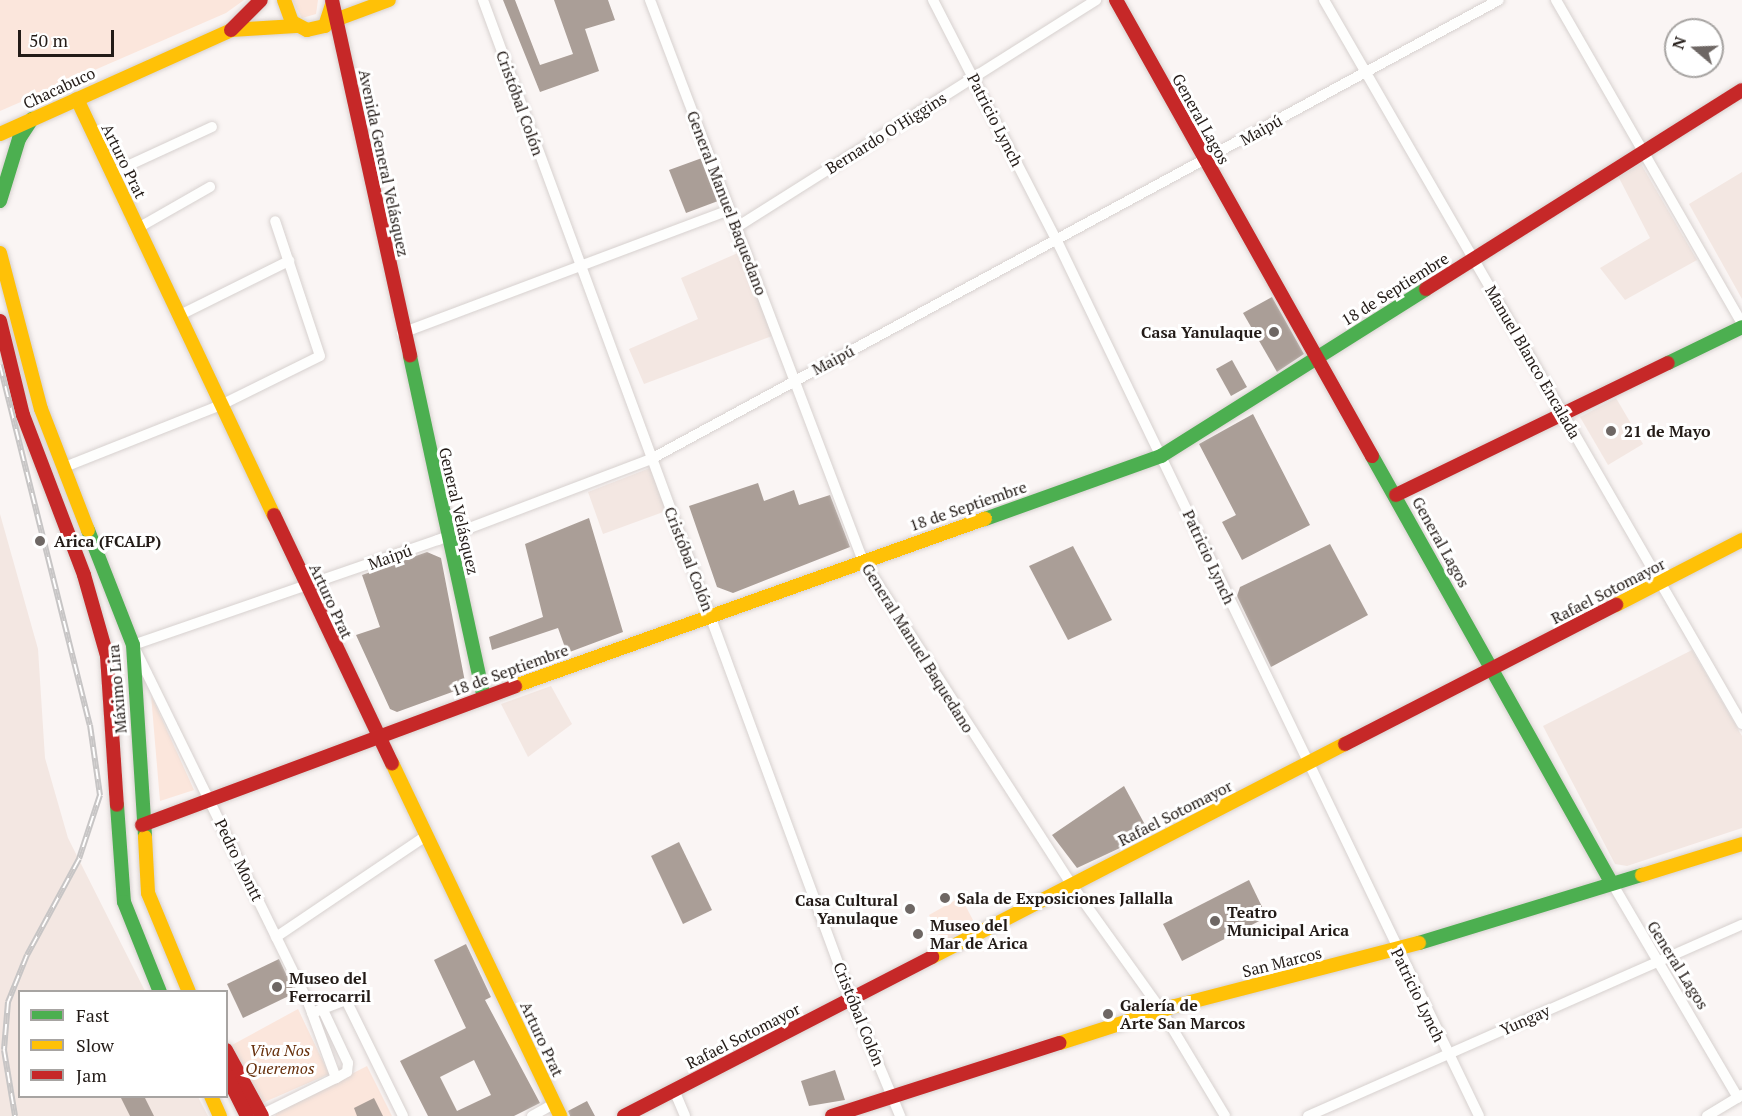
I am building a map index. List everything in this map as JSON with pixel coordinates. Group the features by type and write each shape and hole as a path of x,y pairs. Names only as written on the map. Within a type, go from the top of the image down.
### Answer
{"main road":[{"name":"Chacabuco","path":"231,30 261,0"},
{"path":"284,0 296,26"},
{"path":"332,0 332,21 388,0"},
{"name":"General Lagos","path":"1116,0 1396,495 1612,884"},
{"name":"Chacabuco","path":"0,134 231,30 296,26 313,31 332,21"},
{"name":"Avenida General Velásquez","path":"332,21 402,333"},
{"name":"18 de Septiembre","path":"142,825 484,696 1161,456 1742,90"},
{"name":"Arturo Prat","path":"77,99 180,315 305,588 557,1110"},
{"path":"0,201 19,139 32,119"},
{"name":"Máximo Lira","path":"0,253 41,409 62,468 133,645 142,825 155,918 188,990"},
{"name":"Máximo Lira","path":"0,321 23,415 84,575 107,656 124,902 159,990"},
{"path":"1396,495 1742,326"},
{"name":"General Velásquez","path":"402,333 484,696"},
{"name":"Rafael Sotomayor","path":"624,1116 1742,540"},
{"name":"San Marcos","path":"832,1116 1162,1011 1397,950 1742,844"},
{"path":"228,1054 262,1115"},
{"path":"228,1078 247,1116"},
{"path":"212,1098 220,1116"}],"street":[{"name":"Cristóbal Colón","path":"483,0 851,998 900,1116"},
{"name":"General Manuel Baquedano","path":"650,0 863,561 1071,884 1162,1011 1225,1116"},
{"name":"Patricio Lynch","path":"933,0 1057,241 1447,1055 1479,1116"},
{"name":"Bernardo O'Higgins","path":"737,227 1096,0"},
{"name":"Manuel Blanco Encalada","path":"1324,0 1742,724"},
{"name":"Maipú","path":"133,645 305,588 651,459 1499,0"},
{"path":"1556,0 1742,326"},
{"path":"112,173 212,127"},
{"path":"138,228 210,187"},
{"path":"402,333 730,210"},
{"path":"62,468 221,405 320,356 275,221"},
{"path":"180,315 289,261"},
{"name":"Pedro Montt","path":"133,645 276,936 312,1013 336,1078"},
{"path":"276,936 426,836"},
{"name":"General Lagos","path":"1612,884 1655,963 1740,1097"},
{"name":"Yungay","path":"1308,1116 1742,925"},
{"path":"312,1013 346,1000 403,1116"},
{"path":"262,1115 347,1072 348,1063 322,1008"},
{"path":"674,1090 685,1116"},
{"path":"1707,1116 1740,1097"},
{"path":"532,1116 557,1110"}],"shaded area":[{"path":"1641,164 1697,260 1625,300 1600,268 1650,238 1618,176"},
{"path":"1742,172 1742,299 1689,204"},
{"path":"740,252 775,335 644,384 629,349 698,319 681,278"},
{"name":"21 de Mayo","path":"1616,398 1643,444 1608,465 1580,417"},
{"path":"650,468 666,511 603,534 588,492"},
{"path":"0,514 38,649 45,758 68,838 144,990 18,990 18,1098 199,1098 208,1116 0,1116"},
{"path":"1692,650 1742,736 1742,828 1627,866 1615,864 1543,726"},
{"path":"551,686 572,724 528,757 501,704"}],"green space":[{"path":"0,0 244,0 226,13 0,111"},
{"path":"292,0 318,0 316,14 302,18"},
{"path":"151,695 194,790 160,801"},
{"path":"961,897 975,924 942,942 929,915"},
{"name":"Viva Nos Queremos","path":"298,1009 329,1074 260,1104 232,1045"},
{"path":"367,1066 392,1116 275,1116 278,1112"}],"building":[{"path":"503,0 515,0 540,65 573,54 554,0 608,0 615,20 585,29 599,71 540,92"},
{"path":"702,158 718,201 686,213 669,170"},
{"name":"Casa Yanulaque","path":"1272,297 1304,354 1277,372 1243,313"},
{"path":"1232,360 1247,387 1231,396 1216,369"},
{"path":"1253,414 1310,525 1242,560 1222,522 1236,515 1199,444"},
{"path":"758,483 764,501 794,490 799,505 830,495 850,547 733,593 717,587 689,506"},
{"path":"589,518 623,632 567,653 558,628 492,650 489,637 543,617 525,544"},
{"path":"1330,544 1368,615 1271,667 1237,596 1240,587"},
{"path":"1073,546 1112,620 1068,640 1029,566"},
{"path":"427,552 441,558 466,687 397,712 390,709 356,635 380,627 362,575"},
{"path":"1124,786 1150,834 1077,868 1052,835"},
{"path":"679,842 712,910 683,924 651,856"},
{"name":"Teatro Municipal Arica","path":"1249,880 1267,917 1182,961 1163,924"},
{"path":"466,944 491,997 485,1000 540,1103 514,1116 428,1116 400,1061 466,1028 434,960","holes":["474,1060 491,1095 457,1111 440,1077"]},
{"name":"Museo del Ferrocarril","path":"279,959 295,993 243,1018 227,984"},
{"path":"835,1070 845,1100 809,1106 801,1081"},
{"path":"121,1098 145,1098 154,1116 130,1116"},
{"path":"374,1098 383,1116 357,1116 354,1108"},
{"path":"587,1101 595,1116 570,1116 568,1111"}],"railway":[{"path":"0,365 90,725 100,795 79,859 27,955 8,1002 4,1050 15,1116"}],"traffic: fast":[{"path":"0,201 19,139 32,119"},
{"path":"985,519 1161,456 1426,289"},
{"path":"1668,363 1742,327"},
{"path":"410,356 484,697"},
{"path":"1372,456 1612,883"},
{"path":"88,530 133,645 145,837"},
{"path":"117,805 124,902 159,990"},
{"path":"1419,943 1642,875"}],"traffic: slow":[{"path":"284,0 292,22 307,30 325,26 332,4"},
{"path":"327,23 389,0"},
{"path":"0,134 231,30 296,26"},
{"path":"77,99 274,515"},
{"path":"0,253 41,409 88,530"},
{"path":"515,686 985,519"},
{"path":"1616,605 1742,540"},
{"path":"932,957 1345,744"},
{"path":"392,763 560,1116"},
{"path":"145,837 148,893 188,990"},
{"path":"1642,875 1742,844"},
{"path":"1060,1043 1175,1006 1419,943"},
{"path":"212,1098 220,1116"}],"traffic: jam":[{"path":"231,30 261,0"},
{"path":"332,0 410,356"},
{"path":"1116,0 1372,456"},
{"path":"1426,289 1742,90"},
{"path":"0,321 23,415 84,575 107,656 117,805"},
{"path":"1396,495 1668,363"},
{"path":"274,515 392,763"},
{"path":"1345,744 1616,605"},
{"path":"142,825 515,686"},
{"path":"624,1116 932,957"},
{"path":"832,1116 1060,1043"},
{"path":"228,1054 262,1116"},
{"path":"228,1078 247,1116"}],"place":[{"name":"Casa Yanulaque","path":"1274,332"},
{"name":"21 de Mayo","path":"1611,431"},
{"name":"Arica (FCALP)","path":"40,541"},
{"name":"Sala de Exposiciones Jallalla","path":"945,898"},
{"name":"Casa Cultural Yanulaque","path":"910,909"},
{"name":"Teatro Municipal Arica","path":"1215,921"},
{"name":"Museo del Mar de Arica","path":"918,934"},
{"name":"Museo del Ferrocarril","path":"277,987"},
{"name":"Galería de Arte San Marcos","path":"1108,1014"}]}
